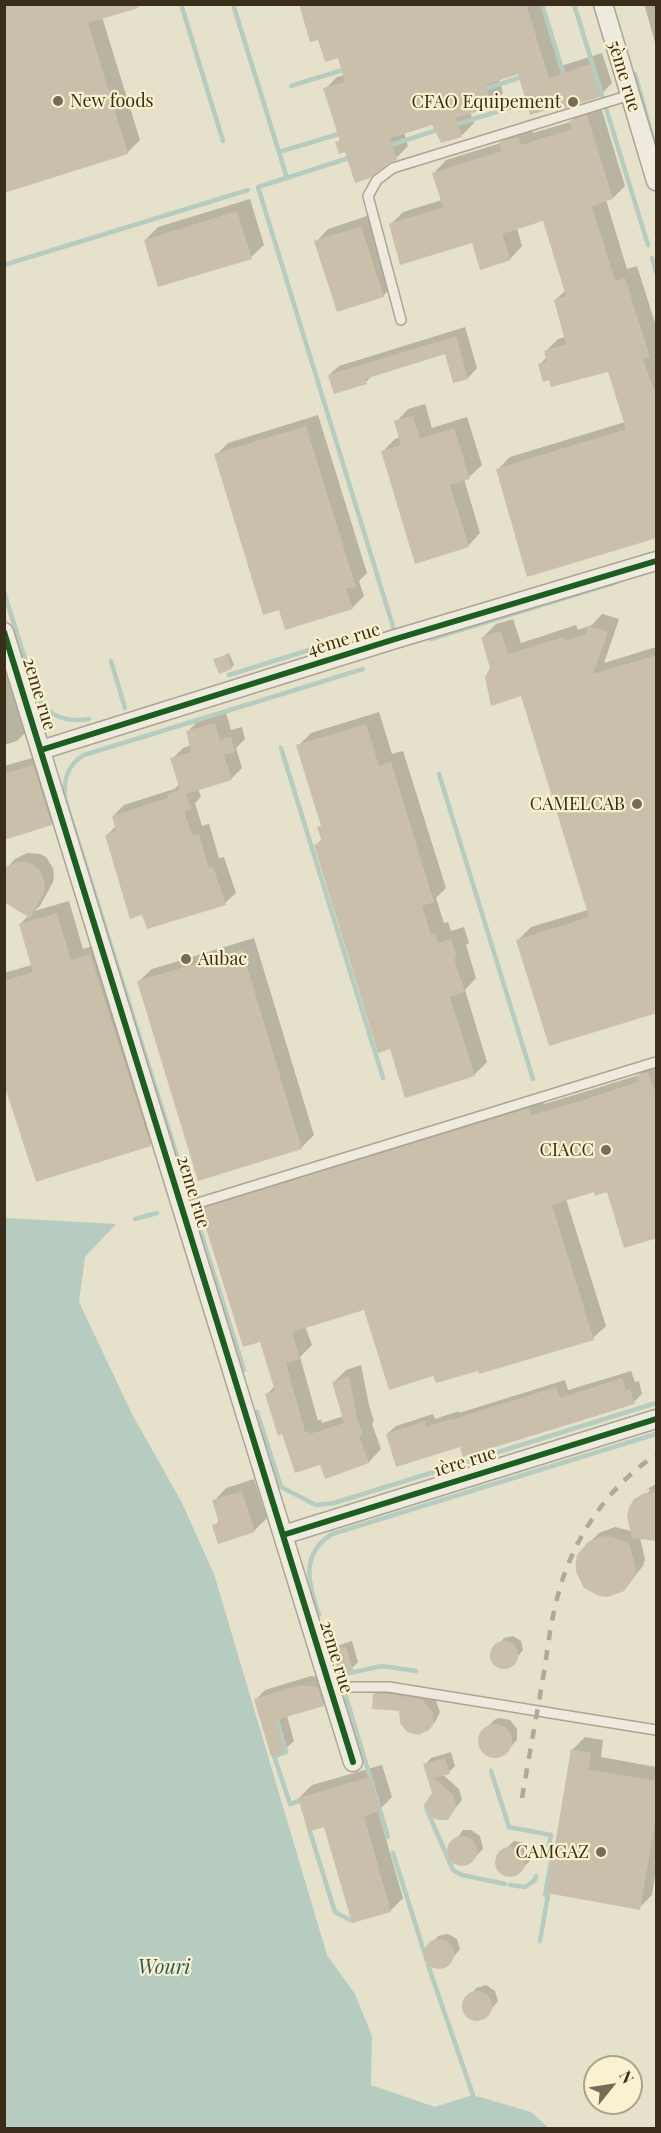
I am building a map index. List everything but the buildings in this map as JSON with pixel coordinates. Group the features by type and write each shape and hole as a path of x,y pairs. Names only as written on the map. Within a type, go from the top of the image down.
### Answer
{"street":[{"name":"5ème rue","path":"603,4 657,181"},
{"name":"4ème rue","path":"41,750 392,640 657,561"},
{"name":"2eme rue","path":"4,632 353,1762"},
{"name":"1ère rue","path":"283,1535 657,1419"}],"lane":[{"path":"401,320 368,196 377,180 393,168 630,95"},
{"path":"182,1208 657,1062"},
{"path":"330,1687 389,1687 657,1730"}],"water":[{"name":"Wouri","path":"5,1218 116,1224 85,1257 79,1302 132,1414 181,1501 214,1574 327,1955 355,1994 372,2036 371,2085 435,2107 473,2095 531,2112 549,2128 5,2128"}],"waterway":[{"path":"181,4 223,141"},
{"path":"233,4 287,178"},
{"path":"542,4 565,79"},
{"path":"574,4 648,245"},
{"path":"291,86 346,69"},
{"path":"635,74 656,150"},
{"path":"481,90 519,78"},
{"path":"454,125 532,101"},
{"path":"388,146 440,129"},
{"path":"279,152 342,133"},
{"path":"352,157 258,187 395,633"},
{"path":"4,265 248,190"},
{"path":"652,258 656,272"},
{"path":"431,639 617,582"},
{"path":"4,592 40,702 51,713 65,719 89,719"},
{"path":"229,675 312,649"},
{"path":"111,661 125,708"},
{"path":"244,1370 65,799 66,780 70,768 84,755 363,669"},
{"path":"281,748 383,1078"},
{"path":"439,774 533,1079"},
{"path":"135,1219 157,1213"},
{"path":"257,1412 281,1487 316,1505 334,1503 656,1403"},
{"path":"319,1615 309,1571 315,1551 332,1534 656,1434"},
{"path":"340,1675 382,1666 416,1671"},
{"path":"340,1677 388,1837"},
{"path":"277,1720 286,1752 274,1756 290,1804 299,1801"},
{"path":"491,1771 509,1827 551,1835 547,1856 552,1857 540,1941"},
{"path":"426,1805 453,1870 462,1875 505,1884"},
{"path":"310,1832 335,1912 350,1920"},
{"path":"393,1853 427,1961"},
{"path":"510,1885 525,1887 535,1880 536,1876"},
{"path":"428,1965 473,2095"}],"railway":[{"path":"522,1798 552,1623 564,1574 572,1554 594,1516 622,1482 656,1455"}],"cycle path":[{"path":"41,750 392,640 656,561"},
{"path":"4,632 353,1762"},
{"path":"283,1535 656,1419"}],"place":[{"name":"New foods","path":"58,101"},
{"name":"CFAO Equipement","path":"573,102"},
{"name":"CAMELCAB","path":"637,804"},
{"name":"Aubac","path":"186,959"},
{"name":"CIACC","path":"606,1150"},
{"name":"CAMGAZ","path":"601,1852"}]}
